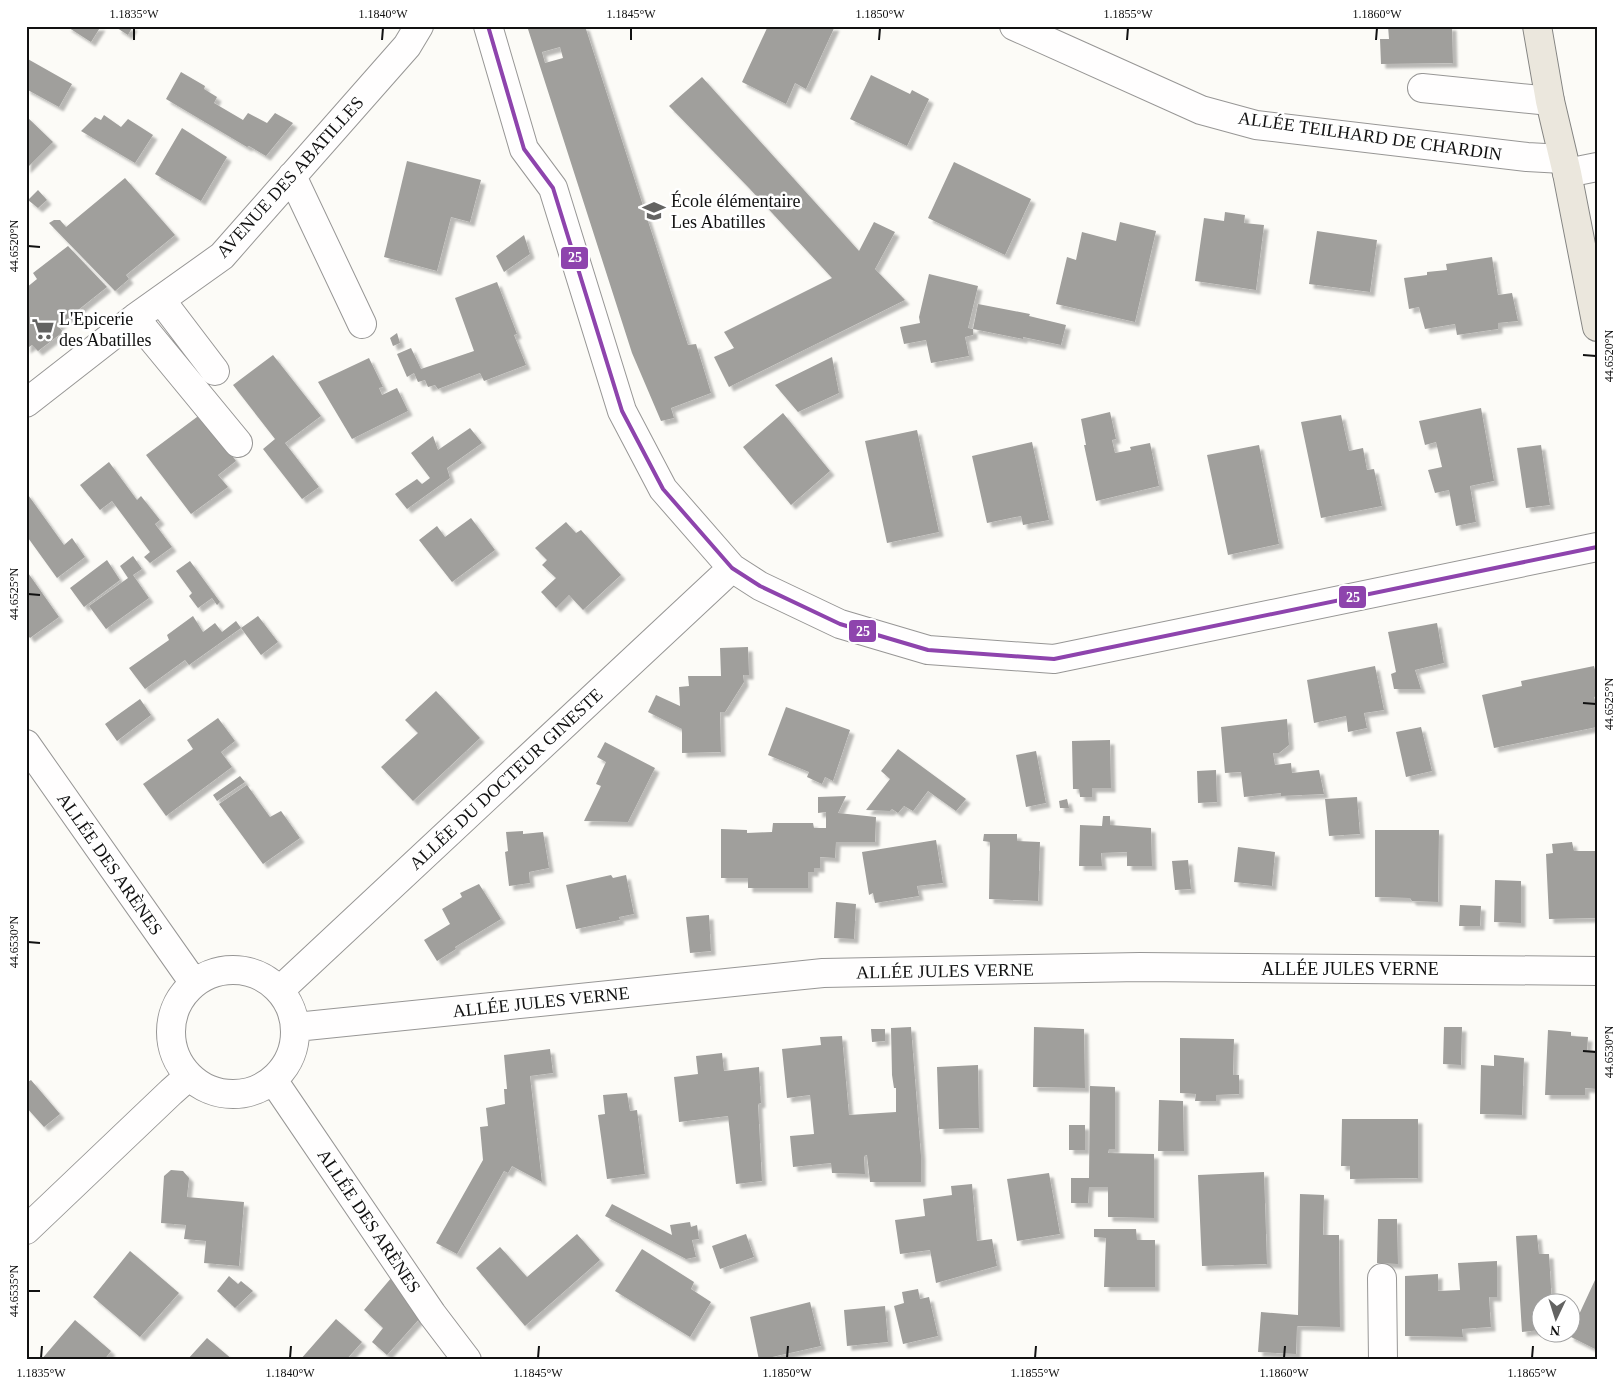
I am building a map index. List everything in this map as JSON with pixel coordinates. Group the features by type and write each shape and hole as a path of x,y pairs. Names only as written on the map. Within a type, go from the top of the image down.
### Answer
{"main road":[{"path":"1539,27 1550,101 1597,327"}],"street":[{"name":"AVENUE DES ABATILLES","path":"26,403 136,318 222,256 407,46 419,26"},
{"path":"488,26 524,149 553,188 622,411 663,489 732,568 760,586 840,624 928,650 1054,659 1597,547"},
{"name":"ALLÉE TEILHARD DE CHARDIN","path":"1014,26 1201,110 1256,125 1527,157 1565,166 1597,167"},
{"path":"1422,88 1550,101"},
{"path":"292,176 362,324"},
{"path":"161,300 215,372"},
{"path":"136,318 238,443"},
{"name":"ALLÉE DU DOCTEUR GINESTE","path":"280,990 732,568"},
{"name":"ALLÉE DES ARÈNES","path":"26,744 194,983"},
{"name":"ALLÉE JULES VERNE","path":"296,1027 823,973 1140,967 1597,971"},
{"path":"229,969 248,970 265,978 280,990 291,1007 296,1027 294,1047 286,1065 272,1080 257,1089 239,1094 221,1093 204,1087 189,1076 177,1059 170,1039 172,1018 180,998 194,983 210,973 229,969"},
{"path":"26,1230 189,1076"},
{"name":"ALLÉE DES ARÈNES","path":"272,1080 432,1314 467,1360"},
{"path":"1382,1278 1383,1360"}],"building":[{"path":"66,26 101,26 91,42"},
{"path":"118,26 133,26 128,35 117,28"},
{"path":"527,26 585,26 688,345 696,344 711,393 671,408 674,418 661,421 632,353","holes":["560,47 563,58 545,63 542,52"]},
{"path":"768,26 835,26 806,89 795,83 786,104 742,82"},
{"path":"1388,26 1452,26 1453,63 1381,64 1380,39 1389,39"},
{"path":"26,58 72,84 59,107 26,89"},
{"path":"181,72 205,86 204,89 217,97 214,103 243,120 248,113 267,123 275,113 293,123 266,156 249,146 247,147 166,99"},
{"path":"871,75 910,94 912,90 929,99 907,146 850,119"},
{"path":"702,77 859,251 874,222 895,232 875,269 905,300 729,387 714,357 734,348 724,332 832,278 749,188 669,106"},
{"path":"104,115 121,127 128,119 153,135 135,163 81,131 95,117 101,120"},
{"path":"26,116 53,142 26,169"},
{"path":"182,128 227,157 201,201 155,174"},
{"path":"407,161 481,180 470,222 451,217 437,271 384,257"},
{"path":"954,162 1031,199 1005,255 928,218"},
{"path":"125,178 175,235 126,275 129,279 115,291 49,223 54,220 60,220 66,227"},
{"path":"38,190 47,200 38,208 28,200"},
{"path":"1225,212 1245,215 1244,223 1264,225 1256,290 1195,281 1204,218 1224,221"},
{"path":"1120,222 1156,231 1135,322 1056,304 1067,257 1076,260 1082,232 1116,241"},
{"path":"1317,231 1377,240 1370,292 1309,284"},
{"path":"524,235 530,254 504,272 496,256"},
{"path":"68,246 107,287 58,326 63,332 38,351 32,345 26,349 26,288 37,279 33,273"},
{"path":"1492,257 1498,295 1512,293 1518,321 1498,323 1498,329 1457,335 1455,324 1425,329 1419,307 1409,309 1404,278 1427,275 1427,272 1447,270 1446,264"},
{"path":"929,274 978,286 968,328 973,329 973,335 965,337 969,356 931,363 926,340 904,344 900,327 920,323 919,317"},
{"path":"497,282 517,334 514,335 526,365 484,381 480,373 438,389 435,385 428,387 425,380 418,382 414,373 407,377 397,354 411,348 421,369 474,351 455,298"},
{"path":"978,304 1030,314 1029,316 1066,325 1061,345 973,329"},
{"path":"397,333 400,343 393,346 390,338"},
{"path":"273,355 321,416 285,443 319,487 302,499 263,449 275,439 233,385"},
{"path":"832,357 839,393 798,412 775,385"},
{"path":"369,358 383,387 379,388 382,395 397,388 408,411 352,439 318,382"},
{"path":"1481,408 1494,481 1470,486 1476,522 1456,526 1449,490 1435,493 1428,470 1442,467 1436,442 1425,445 1419,421"},
{"path":"1110,412 1116,439 1112,440 1115,453 1131,450 1130,447 1150,443 1159,486 1096,501 1084,445 1086,445 1081,419"},
{"path":"783,413 830,471 791,505 743,447"},
{"path":"201,414 236,461 218,475 228,487 191,514 146,455"},
{"path":"1341,415 1349,451 1363,448 1367,470 1374,469 1382,506 1321,518 1301,422"},
{"path":"470,428 482,443 447,468 450,478 407,509 395,494 417,479 422,484 430,478 411,453 433,436 438,450"},
{"path":"917,430 939,532 887,543 865,441"},
{"path":"1032,442 1049,520 1023,525 1021,516 987,523 972,456"},
{"path":"1259,445 1279,544 1228,555 1207,455"},
{"path":"1541,445 1550,505 1526,508 1517,448"},
{"path":"109,462 137,500 141,496 160,520 155,524 172,547 150,563 144,557 150,552 112,501 100,510 80,485"},
{"path":"26,492 64,545 72,538 85,557 57,578 26,535"},
{"path":"471,518 495,550 452,582 419,540 437,526 445,537"},
{"path":"566,522 576,533 581,530 621,575 583,610 569,595 556,608 541,592 556,578 542,565 547,560 535,548"},
{"path":"133,556 142,569 133,575 149,598 106,629 89,606 128,578 120,566"},
{"path":"107,560 120,580 84,607 70,588"},
{"path":"190,561 220,602 217,605 212,598 198,608 189,596 192,593 176,571"},
{"path":"26,570 59,617 30,638 26,633 26,621 29,619 26,614"},
{"path":"193,616 203,632 215,623 222,632 236,621 241,628 189,665 185,660 145,689 129,668 169,640 167,635"},
{"path":"258,616 278,642 261,655 241,628"},
{"path":"1437,623 1444,663 1415,670 1421,689 1394,689 1391,674 1396,672 1388,632"},
{"path":"748,647 749,675 743,675 744,682 725,712 720,712 721,752 682,753 682,729 648,712 656,695 680,706 679,687 689,686 688,676 721,676 720,648"},
{"path":"1375,666 1384,710 1364,713 1367,728 1348,732 1346,716 1314,723 1307,680"},
{"path":"1594,666 1597,677 1597,696 1594,697 1597,707 1597,727 1494,748 1482,695 1522,686 1521,681"},
{"path":"436,691 480,738 413,801 381,767 418,733 405,720"},
{"path":"140,699 151,715 117,741 105,724"},
{"path":"786,707 850,730 833,781 825,777 822,784 807,777 809,772 768,755"},
{"path":"218,718 235,741 221,752 232,767 166,816 143,784 193,749 187,740"},
{"path":"1287,719 1289,745 1279,753 1273,753 1275,765 1291,763 1292,773 1319,770 1324,794 1281,796 1281,793 1244,797 1241,772 1225,773 1221,727"},
{"path":"1421,727 1432,771 1406,777 1396,732"},
{"path":"1110,740 1111,788 1092,788 1092,797 1080,797 1079,789 1073,789 1072,741"},
{"path":"605,742 655,768 628,822 584,821 601,786 596,784 606,762 597,757"},
{"path":"898,749 966,799 956,811 928,791 913,811 904,806 898,813 892,809 890,811 866,810 890,779 881,771"},
{"path":"1036,751 1046,803 1026,807 1016,755"},
{"path":"1216,770 1217,802 1198,803 1197,771"},
{"path":"240,776 245,782 217,801 213,795"},
{"path":"247,785 270,817 281,811 300,838 263,864 219,804"},
{"path":"846,796 838,813 876,817 875,842 836,842 835,858 820,857 820,868 814,868 814,872 808,872 808,888 748,888 748,878 721,878 721,829 747,830 747,833 772,832 773,823 813,823 814,828 826,828 826,812 818,813 818,797"},
{"path":"1357,797 1360,834 1329,836 1325,799"},
{"path":"1067,799 1069,808 1060,808 1059,801"},
{"path":"1103,816 1110,816 1110,825 1151,828 1152,866 1127,866 1127,852 1101,853 1102,866 1079,866 1080,825 1102,826"},
{"path":"1375,830 1439,830 1438,902 1412,901 1410,898 1375,897"},
{"path":"523,831 523,834 543,832 549,868 529,872 530,883 509,886 505,852 508,851 506,832"},
{"path":"984,834 1017,834 1017,841 1040,842 1038,901 989,899 990,842 983,841"},
{"path":"936,840 943,883 917,886 919,896 875,903 873,893 869,895 862,852"},
{"path":"1572,842 1574,851 1597,851 1597,918 1549,919 1546,854 1553,853 1552,844"},
{"path":"1238,847 1275,852 1272,886 1234,882"},
{"path":"1188,860 1191,889 1175,890 1172,861"},
{"path":"611,875 613,878 626,875 634,914 619,917 620,920 576,929 566,885"},
{"path":"1495,880 1521,881 1521,923 1494,922"},
{"path":"479,884 501,919 455,947 456,949 437,961 424,940 450,924 442,909 462,897 460,893"},
{"path":"836,902 856,904 854,939 834,938"},
{"path":"1460,905 1481,906 1480,926 1459,926"},
{"path":"709,915 711,951 690,953 686,917"},
{"path":"911,1027 921,1156 921,1182 870,1182 867,1155 864,1156 865,1174 832,1173 831,1163 793,1167 790,1136 814,1134 810,1095 787,1098 782,1049 821,1045 820,1037 842,1036 849,1115 896,1112 896,1088 894,1088 892,1075 891,1028"},
{"path":"1034,1027 1084,1029 1085,1088 1033,1087"},
{"path":"1444,1027 1462,1027 1461,1065 1443,1064"},
{"path":"871,1029 885,1029 885,1041 872,1042"},
{"path":"1548,1030 1571,1032 1571,1036 1588,1037 1587,1050 1597,1051 1597,1089 1585,1088 1585,1095 1545,1095"},
{"path":"1180,1038 1234,1039 1233,1075 1239,1075 1239,1094 1216,1095 1216,1101 1195,1101 1196,1094 1180,1093"},
{"path":"550,1049 553,1073 530,1076 542,1182 512,1166 508,1173 504,1171 457,1254 436,1243 483,1160 480,1127 488,1126 486,1108 505,1104 504,1089 507,1089 504,1055"},
{"path":"722,1053 724,1071 759,1067 761,1103 758,1104 762,1181 736,1184 728,1116 679,1122 674,1077 698,1074 696,1056"},
{"path":"1494,1055 1524,1058 1522,1115 1480,1114 1481,1065 1494,1066"},
{"path":"978,1065 979,1128 939,1129 937,1067"},
{"path":"31,1080 60,1114 44,1127 26,1107 26,1083"},
{"path":"1090,1086 1115,1087 1115,1149 1109,1149 1108,1153 1154,1154 1154,1218 1108,1217 1108,1187 1089,1187 1088,1203 1071,1203 1071,1178 1089,1178"},
{"path":"627,1093 630,1111 637,1110 645,1174 607,1179 598,1115 605,1114 603,1095"},
{"path":"1159,1100 1183,1101 1184,1151 1158,1151"},
{"path":"1342,1119 1418,1119 1418,1178 1350,1179 1350,1166 1341,1166"},
{"path":"1069,1125 1085,1125 1085,1150 1069,1150"},
{"path":"171,1170 183,1171 189,1178 187,1197 244,1202 239,1266 204,1263 206,1241 184,1239 186,1225 161,1223 164,1176"},
{"path":"1264,1172 1267,1264 1202,1266 1198,1175"},
{"path":"1049,1173 1060,1234 1017,1241 1007,1179"},
{"path":"972,1184 977,1241 992,1239 997,1266 936,1283 930,1250 900,1254 895,1220 925,1216 923,1199 952,1195 951,1186"},
{"path":"1300,1194 1324,1195 1323,1235 1339,1235 1340,1327 1297,1326 1296,1354 1258,1352 1261,1312 1298,1315"},
{"path":"612,1204 672,1235 670,1225 690,1222 691,1227 697,1225 699,1239 692,1240 696,1257 686,1259 605,1216"},
{"path":"1378,1219 1397,1219 1398,1264 1377,1263"},
{"path":"1094,1229 1136,1229 1137,1240 1155,1240 1155,1287 1104,1287 1106,1238 1094,1237"},
{"path":"577,1234 600,1260 525,1326 476,1268 500,1247 527,1277"},
{"path":"746,1234 754,1257 720,1269 712,1246"},
{"path":"1537,1235 1539,1254 1549,1254 1551,1294 1530,1294 1530,1331 1522,1332 1516,1236"},
{"path":"642,1249 694,1282 691,1289 711,1302 690,1337 615,1291"},
{"path":"130,1251 179,1293 140,1337 93,1297"},
{"path":"1497,1261 1497,1297 1489,1297 1491,1327 1462,1329 1463,1337 1405,1336 1405,1276 1438,1274 1438,1291 1460,1290 1458,1263"},
{"path":"229,1276 238,1284 241,1281 253,1291 235,1308 217,1291"},
{"path":"392,1277 421,1317 387,1355 372,1342 383,1328 364,1310"},
{"path":"1595,1280 1597,1280 1597,1350 1580,1342 1580,1312"},
{"path":"918,1289 920,1299 929,1297 938,1336 903,1344 894,1306 904,1303 902,1292"},
{"path":"810,1302 821,1346 759,1360 750,1317"},
{"path":"885,1306 888,1342 847,1346 844,1310"},
{"path":"336,1319 362,1342 346,1360 300,1360"},
{"path":"75,1320 111,1351 104,1360 41,1360"},
{"path":"207,1338 233,1360 187,1360"}],"transit line":[{"name":"25","path":"488,26 524,149 553,188 622,411 663,489 732,568 760,586 840,624 928,650 1054,659 1597,547"}],"place":[{"name":"École élémentaire Les Abatilles","path":"654,211"},
{"name":"L'Epicerie des Abatilles","path":"43,329"}]}
